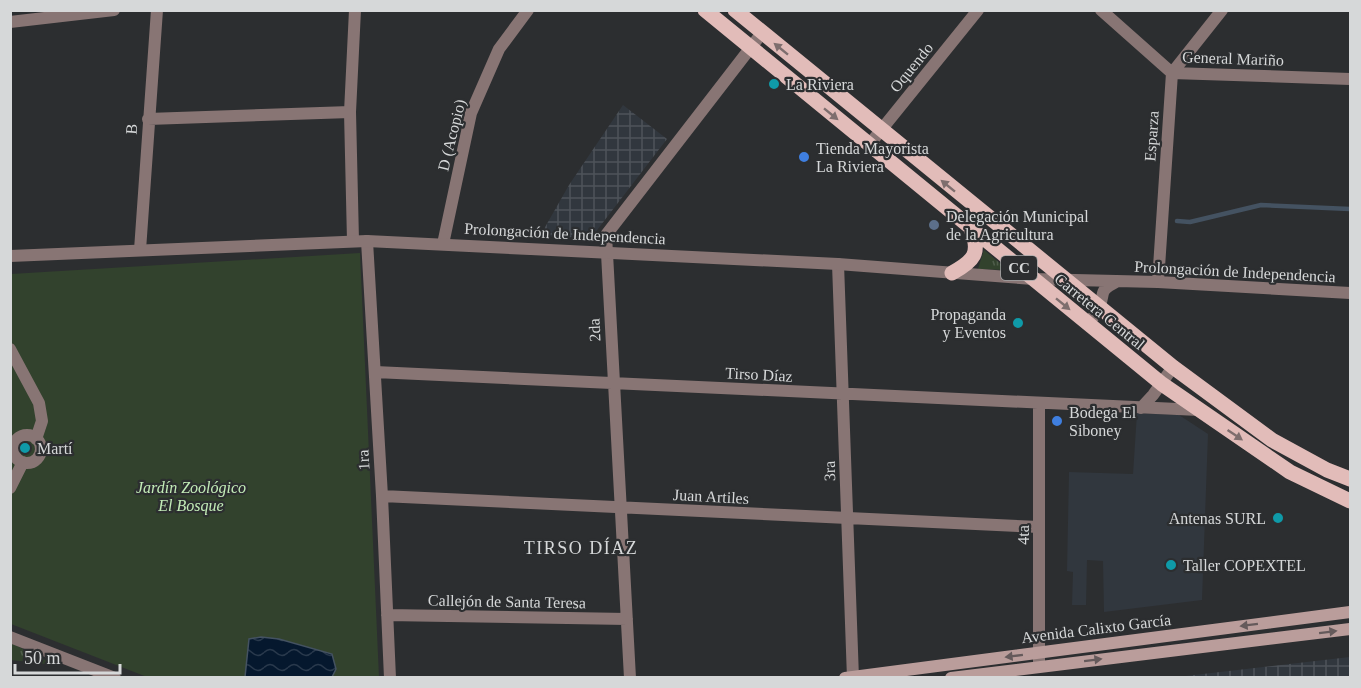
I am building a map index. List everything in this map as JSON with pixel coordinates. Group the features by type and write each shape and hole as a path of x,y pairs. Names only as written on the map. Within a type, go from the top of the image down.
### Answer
{"main road":[{"name":"Carretera Central","path":"705,10 1162,384 1290,472 1350,501"},
{"name":"Carretera Central","path":"735,10 1173,368 1270,438 1300,456 1350,480"},
{"path":"952,273 968,264 976,252 971,228 981,213"},
{"path":"1290,472 1300,456"},
{"name":"Avenida Calixto García","path":"850,677 1350,612"},
{"name":"Avenida Calixto García","path":"951,678 1350,630"}],"street":[{"path":"10,22 114,10"},
{"name":"B","path":"140,250 157,10"},
{"path":"353,241 350,112 355,10"},
{"name":"D (Acopio)","path":"442,244 471,112 500,49 528,10"},
{"name":"Oquendo","path":"869,145 978,10"},
{"name":"General Mariño","path":"1101,10 1172,73 1350,79"},
{"path":"1172,73 1222,10"},
{"name":"2da","path":"630,678 606,235 762,33"},
{"name":"Esparza","path":"1158,282 1172,73"},
{"path":"148,119 350,112"},
{"name":"Prolongación de Independencia","path":"10,256 367,241 838,264 1033,279 1158,282 1350,293"},
{"name":"1ra","path":"367,241 390,678"},
{"name":"3ra","path":"838,264 850,677"},
{"name":"Prolongación de Independencia","path":"1087,324 1099,309 1101,295 1105,288 1117,281"},
{"path":"10,349 39,403 42,421 36,439"},
{"path":"1141,408 1173,368"},
{"name":"Tirso Díaz","path":"375,372 1199,410"},
{"name":"4ta","path":"1039,403 1039,667"},
{"path":"23,436 36,439 40,446 39,455 33,461 23,462 16,457 14,445 23,436"},
{"path":"10,488 23,462"},
{"name":"Juan Artiles","path":"382,496 1039,527"},
{"name":"Callejón de Santa Teresa","path":"387,615 627,619"},
{"path":"10,637 115,678"}],"shaded area":[{"path":"623,105 667,139 591,238 540,236 569,185"},
{"path":"1137,413 1179,415 1208,434 1202,600 1104,612 1103,561 1087,560 1086,605 1072,605 1073,572 1067,571 1069,472 1133,474"},
{"path":"1350,657 1350,677 1177,677"}],"green space":[{"path":"984,250 1008,270 978,269"},
{"name":"Jardín Zoológico El Bosque","path":"360,253 379,677 147,677 11,624 11,274"},
{"path":"11,643 55,665 11,660"}],"water":[{"path":"261,637 279,639 332,654 336,669 332,677 245,677 249,639"}],"waterway":[{"path":"1177,221 1190,222 1261,205 1350,209"}],"place":[{"name":"La Riviera","path":"774,84"},
{"name":"Tienda Mayorista La Riviera","path":"804,157"},
{"name":"Delegación Municipal de la Agricultura","path":"934,225"},
{"name":"Propaganda y Eventos","path":"1018,323"},
{"name":"Bodega El Siboney","path":"1057,421"},
{"name":"Martí","path":"25,448"},
{"name":"Antenas SURL","path":"1278,518"},
{"name":"Taller COPEXTEL","path":"1171,565"}],"district":[{"name":"TIRSO DÍAZ","path":"581,548"}]}
